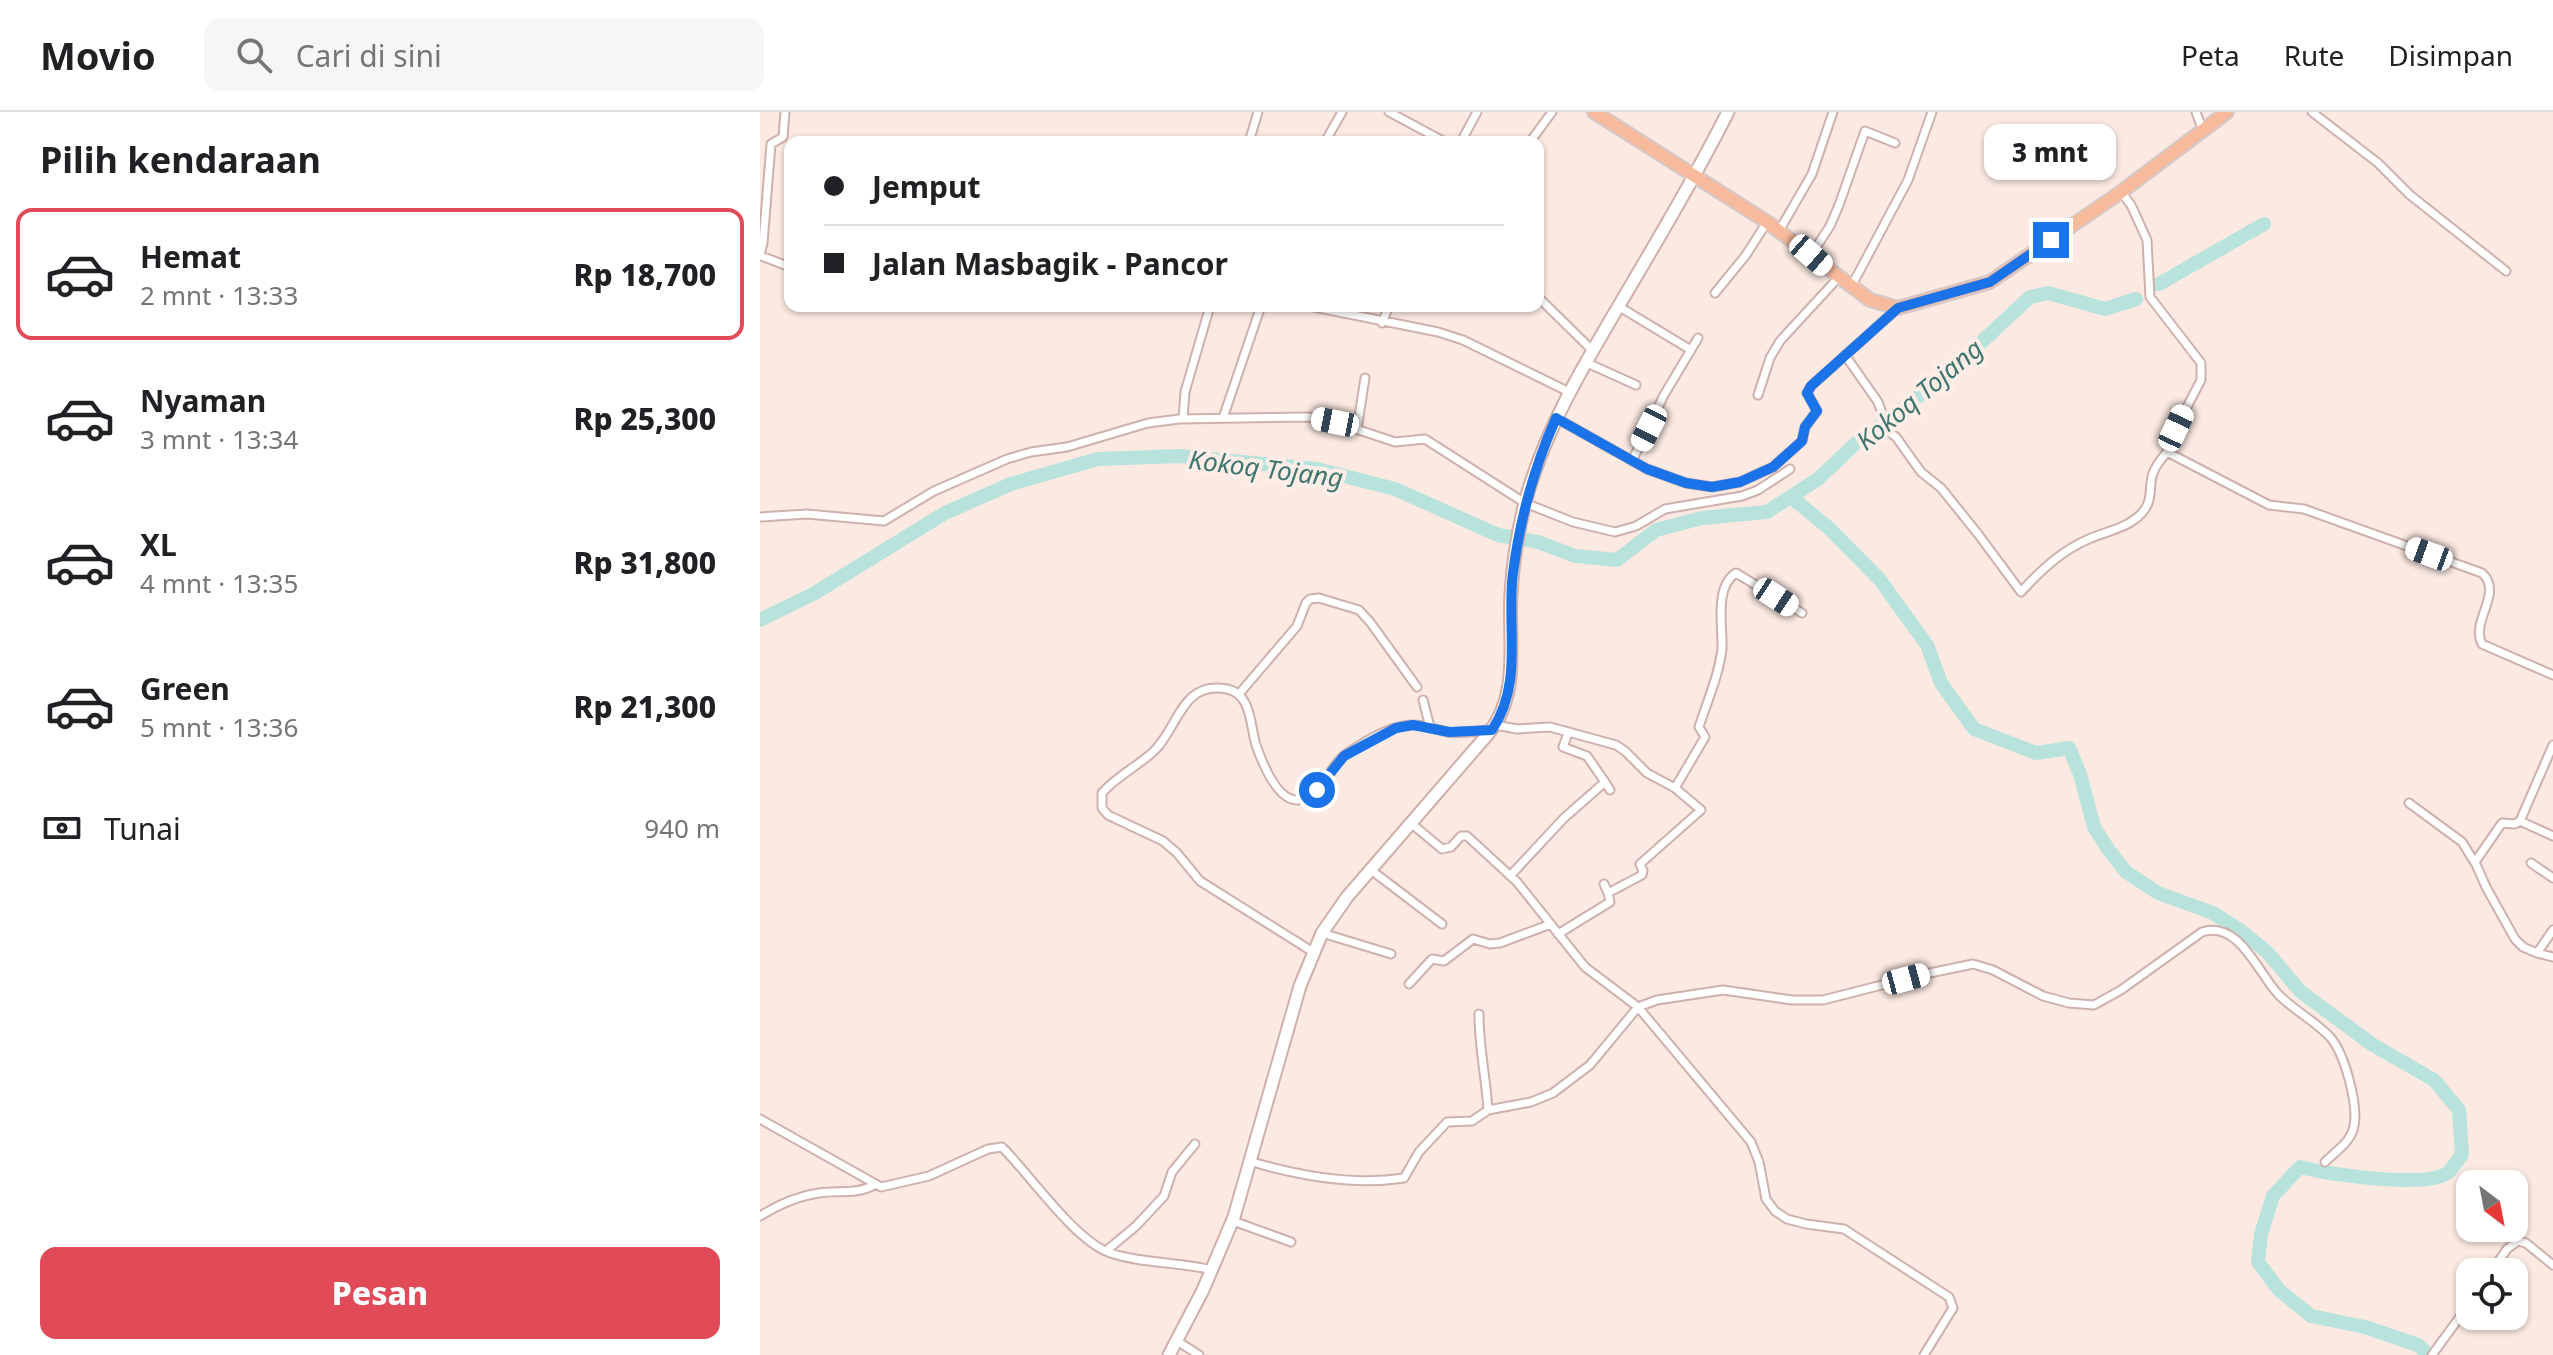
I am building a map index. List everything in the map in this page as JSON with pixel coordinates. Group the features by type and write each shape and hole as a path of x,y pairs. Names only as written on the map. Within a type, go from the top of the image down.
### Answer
{"main road":[{"path":"1594,112 1767,222 1851,288 1878,304 1898,308 1990,282 2121,192 2227,112"}],"street":[{"path":"760,143 771,144 783,137 785,112"},
{"path":"1251,136 1258,112"},
{"path":"1328,136 1342,112"},
{"path":"1389,112 1434,136"},
{"path":"1464,136 1477,112"},
{"path":"1534,136 1552,112"},
{"path":"1169,1355 1233,1221 1300,986 1322,933 1371,870 1493,728 1503,706 1511,677 1510,607 1520,529 1525,503 1556,418 1585,362 1696,176 1728,112"},
{"path":"1779,231 1812,174 1833,112"},
{"path":"1851,288 1908,180 1932,112"},
{"path":"2196,112 2203,131"},
{"path":"2312,112 2506,271"},
{"path":"1811,255 1834,215 1865,131 1895,143"},
{"path":"1426,136 1429,133"},
{"path":"771,144 760,256 784,265"},
{"path":"1845,355 1878,402 1886,423 1921,472 1941,488 2024,590 2047,565 2064,553 2093,537 2121,528 2143,512 2151,496 2154,470 2167,452 2202,373 2201,363 2195,354 2150,297 2147,240 2131,205 2121,192"},
{"path":"1715,293 1746,255 1767,222"},
{"path":"1758,395 1770,358 1780,341 1838,278"},
{"path":"1544,303 1592,350"},
{"path":"1618,306 1691,350"},
{"path":"1556,418 1661,475 1712,487 1740,482 1773,467 1802,441 1805,427 1817,409 1809,397 1809,390 1898,308"},
{"path":"1183,419 1185,392 1208,312"},
{"path":"1223,418 1259,312"},
{"path":"1346,312 1463,340 1569,392"},
{"path":"1382,323 1387,312"},
{"path":"1632,461 1664,395 1698,338"},
{"path":"1585,362 1636,385"},
{"path":"1358,425 1365,378"},
{"path":"760,517 807,514 884,521 926,495 1007,459 1067,447 1148,423 1183,419 1309,417 1358,425 1395,442 1425,439 1525,503 1573,522 1615,532 1636,526 1665,509 1742,496 1758,490 1790,469"},
{"path":"2167,452 2269,505 2304,509 2484,574 2491,588 2478,630 2482,644 2553,675"},
{"path":"1675,788 1705,737 1699,727 1719,664 1722,606 1728,580 1736,573 1802,613"},
{"path":"1239,694 1297,626 1306,603 1319,598 1359,610 1417,687"},
{"path":"1313,952 1200,881 1163,841 1117,821 1102,808 1102,793 1156,750 1181,708 1199,693 1224,688 1239,694 1248,710 1263,762 1282,794 1295,801 1310,796 1337,762 1366,743 1404,726 1430,727 1449,732 1545,726 1621,748 1647,773 1675,788 1700,808 1700,812 1640,864 1642,875 1608,893"},
{"path":"1423,700 1430,727"},
{"path":"1568,733 1563,747 1587,756 1610,790"},
{"path":"2475,863 2502,823 2515,824 2520,821 2553,745"},
{"path":"1510,876 1564,818 1605,782"},
{"path":"2409,803 2462,842 2515,939 2523,947 2553,957"},
{"path":"2520,821 2553,836"},
{"path":"1412,824 1442,849 1451,847 1461,836 1467,836 1510,876 1585,967 1638,1007 1751,1142 1759,1162 1766,1199 1775,1211 1787,1219 1806,1224 1844,1229 1949,1297 1953,1308 1924,1355"},
{"path":"2531,863 2553,878"},
{"path":"1371,870 1442,924"},
{"path":"1558,934 1610,902 1604,884"},
{"path":"1409,984 1432,959 1444,961 1473,939 1490,944 1500,943 1551,924"},
{"path":"1249,1161 1310,1177 1402,1179 1419,1152 1447,1122 1472,1121 1488,1110 1531,1102 1566,1084 1590,1065 1638,1007 1663,998 1711,991 1823,1000 1973,964 1993,970 2043,996 2094,1005 2121,990 2202,932 2211,930 2238,941 2278,994 2331,1038 2342,1059 2354,1099 2354,1127 2345,1142 2325,1162"},
{"path":"2537,953 2553,930"},
{"path":"1322,933 1391,954"},
{"path":"1479,1014 1479,1047 1488,1110"},
{"path":"760,1119 784,1130 874,1185 890,1187 929,1176 988,1149 1002,1147 1082,1236 1106,1251 1212,1270"},
{"path":"1106,1251 1136,1226 1164,1196 1172,1172 1195,1144"},
{"path":"760,1216 779,1205 812,1194 863,1190 874,1185"},
{"path":"1233,1221 1291,1242"},
{"path":"2501,1258 2518,1241 2526,1243 2553,1265"},
{"path":"2434,1353 2456,1322"},
{"path":"1177,1341 1199,1355"}],"waterway":[{"name":"Kokoq Tojang","path":"2159,284 2264,224"},
{"name":"Kokoq Tojang","path":"760,620 815,593 945,513 1011,484 1098,459 1180,456 1317,469 1395,489 1498,535 1538,542 1575,556 1617,560 1656,530 1702,518 1767,512 1818,479 1855,444 1944,377 2030,297 2048,293 2105,309 2136,299"},
{"path":"1791,497 1830,529 1880,580 1927,645 1941,683 1974,729 2036,753 2069,748 2080,774 2094,827 2126,872 2158,893 2213,913 2241,931 2267,952 2301,992 2373,1045 2434,1080 2459,1110 2462,1154 2446,1174 2434,1178 2396,1180 2300,1167 2273,1196 2261,1234 2258,1262 2279,1290 2311,1316 2365,1327 2418,1345 2429,1355"}],"route":[{"path":"1317,790 1344,756 1396,728 1413,725 1449,732 1492,730 1511,677 1511,591 1521,522 1533,477 1556,418 1661,475 1712,487 1740,482 1773,467 1800,443 1805,427 1817,411 1807,393 1811,386 1898,308 1990,282 2051,240"}]}
